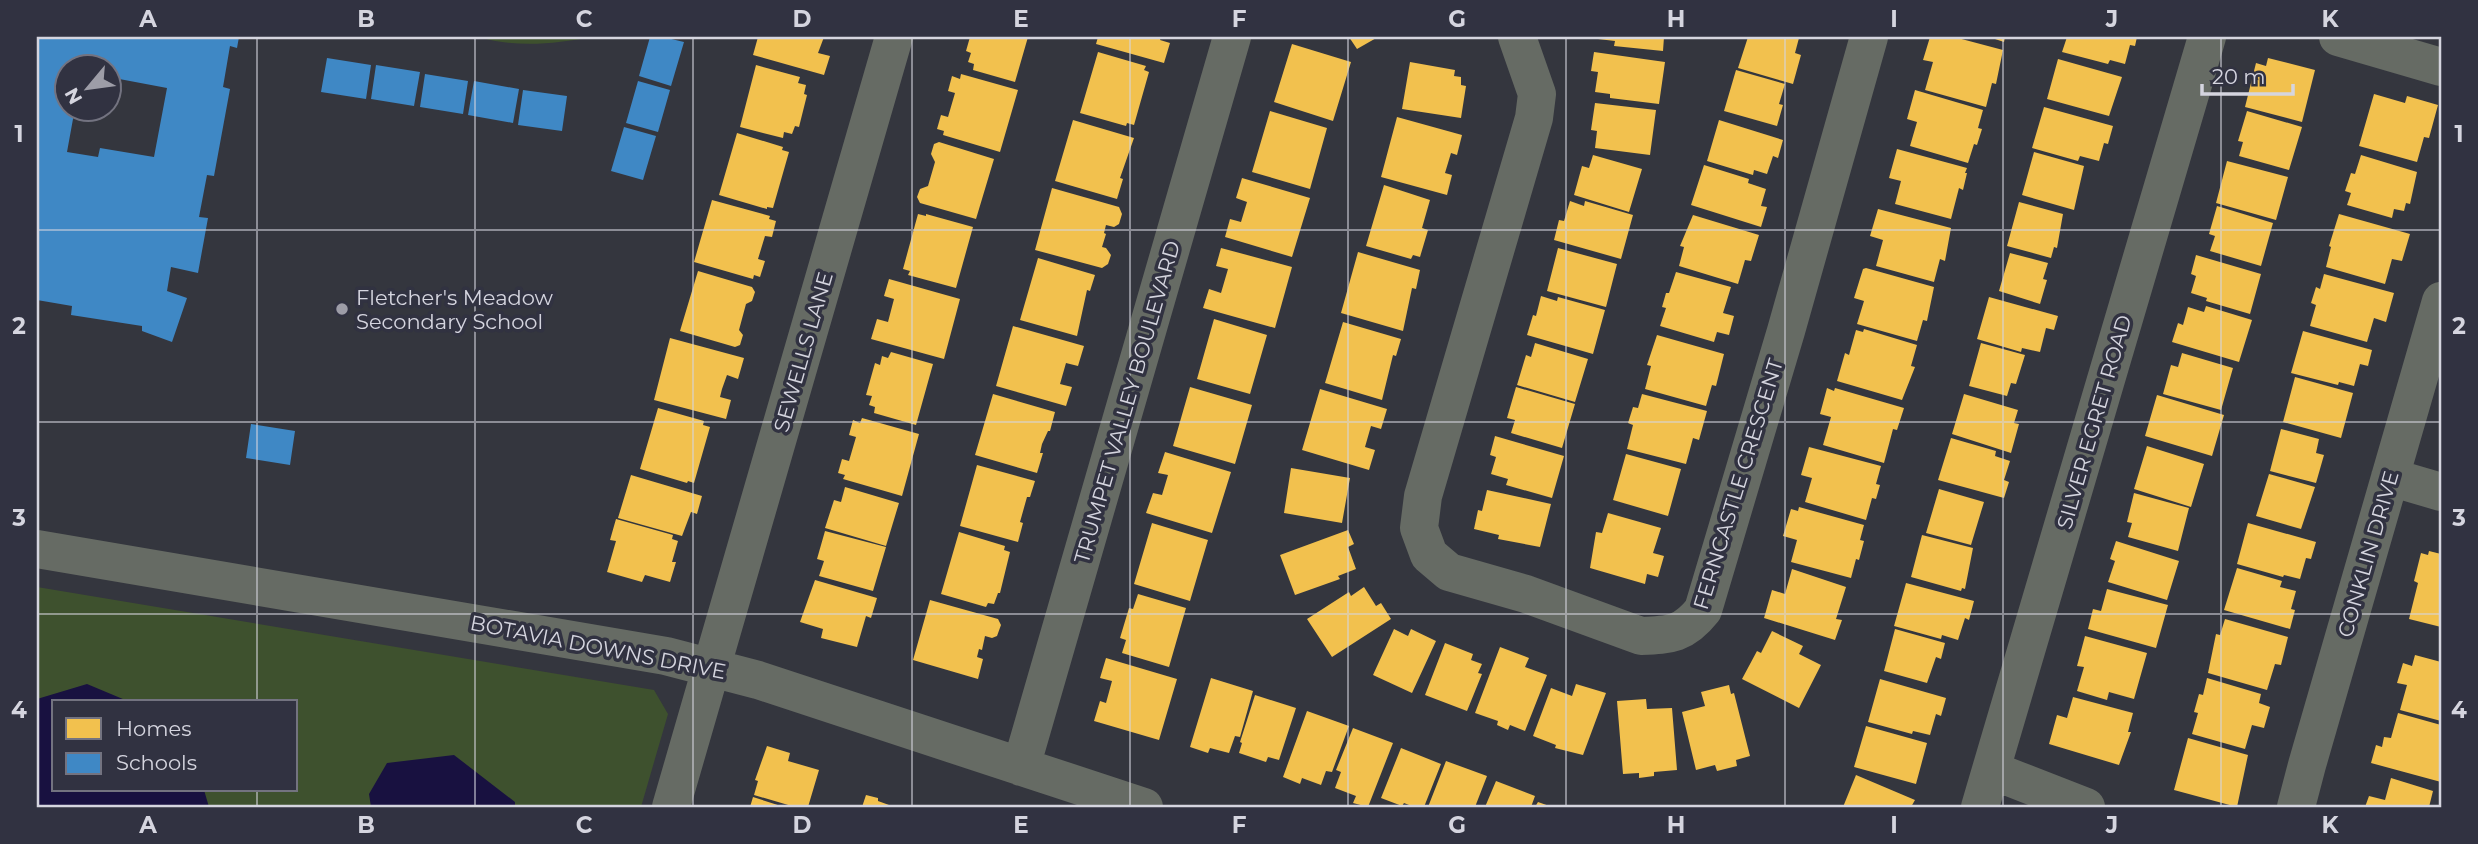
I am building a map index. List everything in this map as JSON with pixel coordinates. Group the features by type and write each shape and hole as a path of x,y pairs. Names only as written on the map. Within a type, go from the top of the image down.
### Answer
{"street":[{"name":"SEWELLS LANE","path":"671,807 894,37"},
{"name":"TRUMPET VALLEY BOULEVARD","path":"1021,767 1232,37"},
{"name":"FERNCASTLE CRESCENT","path":"1517,37 1536,94 1534,118 1423,496 1419,528 1429,555 1449,572 1526,594 1641,636 1662,636 1683,631 1703,610 1870,37"},
{"name":"SILVER EGRET ROAD","path":"1980,807 2207,37"},
{"path":"2338,37 2441,67"},
{"name":"CONKLIN DRIVE","path":"2296,807 2441,301"},
{"path":"2390,477 2441,492"},
{"name":"BOTAVIA DOWNS DRIVE","path":"37,550 666,656 758,680 1144,807"},
{"path":"1991,770 2085,807"}],"green space":[{"path":"478,37 592,37 535,44 507,43"},
{"path":"37,587 654,690 668,714 641,807 37,807"}],"shaded area":[{"path":"87,684 125,700 52,700 52,792 205,792 209,807 37,807 37,699"},
{"path":"454,755 515,802 515,807 371,807 369,794 387,763"}],"building: Homes":[{"path":"758,37 824,37 818,53 830,56 824,75 753,55"},
{"path":"970,37 1028,37 1015,82 973,70 974,64 968,62 971,53 966,51"},
{"path":"1098,37 1161,37 1160,40 1170,43 1164,63 1096,44"},
{"path":"1349,37 1378,37 1357,49"},
{"path":"1664,37 1663,51 1614,46 1615,41 1598,39"},
{"path":"1748,37 1799,38 1795,53 1801,55 1793,84 1738,68"},
{"path":"1930,37 1954,37 2003,50 1996,84 1992,83 1986,107 1925,90 1933,62 1923,60"},
{"path":"1989,37 2005,37 2004,42"},
{"path":"2067,37 2137,37 2135,46 2130,45 2125,64 2110,60 2108,64 2062,52"},
{"path":"1292,44 1351,62 1333,121 1274,102"},
{"path":"1098,52 1146,66 1144,70 1149,72 1134,125 1127,123 1126,126 1080,113"},
{"path":"1594,52 1665,62 1659,104 1610,98 1610,94 1595,92 1598,72 1591,71"},
{"path":"2268,58 2315,70 2302,122 2245,107 2256,63 2266,66"},
{"path":"2058,59 2122,77 2109,116 2047,99"},
{"path":"1410,62 1455,70 1454,76 1461,77 1461,85 1466,86 1461,118 1402,109"},
{"path":"756,65 800,77 798,83 806,85 804,94 807,95 799,127 795,126 792,134 784,132 783,138 740,127"},
{"path":"1736,70 1785,84 1779,104 1783,105 1777,126 1724,111"},
{"path":"961,74 1018,90 1000,152 943,135 944,131 937,129 941,115 948,117 955,93 948,91 952,76 960,79"},
{"path":"1915,90 1983,110 1978,128 1982,129 1968,163 1910,146 1917,122 1907,119"},
{"path":"2374,94 2405,103 2407,96 2438,105 2429,138 2424,137 2417,162 2359,146"},
{"path":"1595,103 1656,110 1650,155 1595,148 1597,131 1591,130"},
{"path":"2044,107 2113,126 2099,161 2080,156 2078,161 2032,148"},
{"path":"1270,111 1327,128 1310,189 1252,172"},
{"path":"2247,111 2302,127 2289,170 2239,156 2243,142 2238,141"},
{"path":"1397,117 1462,135 1457,155 1451,153 1445,173 1452,175 1447,195 1381,177"},
{"path":"1073,120 1134,138 1120,178 1123,179 1117,199 1055,181"},
{"path":"1719,120 1783,140 1778,158 1773,156 1767,174 1754,170 1753,175 1707,161"},
{"path":"737,133 783,147 782,150 789,152 773,208 767,209 719,195"},
{"path":"939,142 994,159 976,219 920,203 917,197 920,189 928,186 935,162 931,154 934,144"},
{"path":"1897,149 1967,168 1963,190 1959,188 1951,219 1895,204 1901,181 1889,178"},
{"path":"2034,152 2084,166 2074,210 2022,195"},
{"path":"1593,155 1642,169 1629,212 1574,195 1582,166 1589,168"},
{"path":"2361,155 2417,172 2410,204 2406,203 2404,211 2394,209 2392,218 2347,205 2351,193 2345,191 2351,173 2355,174"},
{"path":"2227,161 2288,177 2276,220 2216,203"},
{"path":"1704,165 1749,179 1748,183 1766,189 1761,206 1767,207 1761,227 1691,205"},
{"path":"1242,178 1310,198 1292,257 1225,237 1230,219 1241,222 1247,202 1236,198"},
{"path":"1384,185 1430,200 1422,228 1428,230 1420,257 1413,255 1411,259 1366,246"},
{"path":"1052,188 1119,207 1122,214 1119,224 1114,227 1106,225 1104,233 1106,234 1102,247 1111,255 1108,264 1102,268 1035,250"},
{"path":"712,200 770,216 769,219 776,221 772,237 765,236 758,259 765,261 760,277 754,275 753,279 694,262"},
{"path":"1570,201 1584,206 1585,201 1633,215 1621,259 1554,240 1559,220 1564,221"},
{"path":"2019,202 2063,214 2057,248 2054,247 2051,258 2007,246"},
{"path":"2217,206 2273,223 2261,266 2210,251 2215,236 2209,234"},
{"path":"1878,209 1951,228 1945,261 1940,259 1934,282 1876,266 1883,240 1870,236"},
{"path":"918,214 973,227 956,288 908,275 910,271 903,269"},
{"path":"2339,214 2410,234 2402,261 2392,259 2385,284 2326,267"},
{"path":"1693,215 1759,235 1751,261 1745,260 1738,284 1679,266 1684,247 1680,246"},
{"path":"1221,248 1292,267 1275,328 1203,308 1209,289 1221,293 1228,269 1216,266"},
{"path":"1558,248 1617,264 1606,307 1547,291"},
{"path":"1358,252 1420,270 1416,289 1412,288 1403,331 1341,313"},
{"path":"2010,253 2048,263 2043,279 2047,280 2040,304 1999,291"},
{"path":"2196,255 2261,274 2250,314 2206,301 2207,298 2191,293 2196,276 2191,274"},
{"path":"1038,258 1095,275 1090,291 1087,290 1077,336 1020,320"},
{"path":"1863,269 1934,287 1927,321 1923,320 1917,341 1857,324 1864,301 1854,298"},
{"path":"698,271 752,287 755,292 752,301 746,304 739,330 743,335 740,345 735,347 680,331"},
{"path":"1676,272 1731,287 1723,313 1734,316 1729,335 1717,332 1714,342 1660,326 1666,308 1662,307 1666,293 1669,293"},
{"path":"2324,274 2394,293 2386,322 2374,318 2367,342 2310,326 2316,305 2311,303 2316,287 2320,289"},
{"path":"889,279 960,299 944,359 871,339 877,319 888,322 894,299 884,296"},
{"path":"1541,296 1557,301 1558,297 1605,310 1593,354 1527,335"},
{"path":"1989,297 2058,316 2054,330 2046,328 2040,352 2022,348 2021,352 1977,339"},
{"path":"2206,306 2252,320 2239,362 2172,342 2178,323 2183,325 2188,307 2204,312"},
{"path":"1214,319 1267,335 1250,394 1197,379"},
{"path":"1343,322 1401,339 1396,356 1393,355 1382,400 1325,383"},
{"path":"1013,326 1084,346 1078,366 1066,363 1060,384 1072,387 1066,406 996,386"},
{"path":"1864,329 1917,345 1911,366 1915,367 1902,400 1837,381 1845,353 1849,355 1856,330 1863,332"},
{"path":"2303,331 2372,350 2368,366 2360,364 2354,386 2339,382 2338,385 2291,373"},
{"path":"1657,335 1724,354 1716,386 1712,385 1706,406 1645,389 1651,366 1647,365"},
{"path":"670,338 744,358 738,379 727,375 722,389 720,397 731,400 726,419 654,400"},
{"path":"1535,343 1588,359 1575,402 1517,385 1526,355 1531,357"},
{"path":"1981,343 2025,355 2016,384 2011,383 2007,396 1969,386"},
{"path":"891,352 933,364 916,425 874,413 875,407 869,405 872,396 866,395 875,363 880,365 882,356 888,358"},
{"path":"2182,353 2233,368 2221,410 2163,394 2171,365 2178,367"},
{"path":"2295,377 2353,393 2341,438 2283,422"},
{"path":"1190,387 1252,405 1235,464 1173,446"},
{"path":"1516,387 1575,404 1562,448 1511,433 1515,420 1507,418"},
{"path":"1827,388 1904,408 1897,430 1893,429 1884,463 1823,445 1831,417 1820,414"},
{"path":"1320,389 1387,409 1381,429 1371,426 1365,447 1375,450 1369,470 1302,450"},
{"path":"993,394 1055,412 1050,431 1042,444 1040,453 1043,453 1037,473 975,455"},
{"path":"1642,394 1707,411 1699,440 1693,438 1686,464 1627,449 1633,425 1628,423 1633,407 1638,408"},
{"path":"1964,394 2018,410 2014,423 2019,424 2011,453 1952,434"},
{"path":"2157,395 2224,415 2212,456 2145,436"},
{"path":"658,408 704,421 703,425 710,427 694,483 640,469"},
{"path":"862,418 919,434 902,496 843,479 845,475 838,473 842,459 849,461 856,437 849,435 853,420 860,423"},
{"path":"2281,429 2319,439 2316,453 2324,455 2316,483 2270,471"},
{"path":"1495,436 1564,456 1552,498 1506,485 1508,479 1491,474 1496,457 1490,455"},
{"path":"1951,438 1996,451 1995,456 2010,461 2004,480 2009,482 2004,498 1938,480"},
{"path":"2147,446 2204,464 2191,507 2134,489"},
{"path":"1809,447 1881,466 1876,484 1880,485 1876,499 1872,498 1866,520 1805,502 1812,478 1801,475"},
{"path":"1165,452 1231,472 1212,533 1146,513 1153,493 1162,495 1168,475 1158,473"},
{"path":"1626,454 1681,469 1668,516 1613,500"},
{"path":"977,465 1035,481 1020,522 1023,523 1018,542 960,526"},
{"path":"1291,468 1350,478 1342,523 1284,513"},
{"path":"2269,474 2315,487 2301,529 2256,516"},
{"path":"631,475 702,496 697,514 691,512 682,536 618,518"},
{"path":"845,487 899,503 886,546 825,528 834,500 841,502"},
{"path":"1939,489 1984,502 1971,545 1926,533"},
{"path":"1487,490 1551,504 1540,547 1498,539 1499,535 1474,529 1478,510 1482,511"},
{"path":"2134,493 2189,508 2178,551 2128,537 2132,523 2127,522"},
{"path":"1799,507 1864,525 1860,540 1864,541 1851,578 1791,562 1797,540 1783,536 1791,509 1798,511"},
{"path":"1608,513 1661,528 1653,553 1664,556 1658,577 1647,574 1645,584 1590,568 1596,532 1602,533"},
{"path":"616,519 673,535 672,539 678,541 670,582 645,575 642,582 607,572 616,541 610,540"},
{"path":"1152,523 1208,540 1190,601 1134,584"},
{"path":"2248,523 2316,542 2311,559 2306,558 2300,579 2237,564"},
{"path":"1348,530 1354,544 1348,547 1356,569 1338,576 1340,579 1295,595 1280,555"},
{"path":"825,531 886,547 873,591 819,576 824,561 817,559"},
{"path":"959,532 1005,546 1004,550 1010,552 1000,593 994,604 988,603 986,607 941,594"},
{"path":"1922,535 1973,548 1965,589 1962,588 1961,591 1911,577"},
{"path":"2116,541 2179,561 2167,600 2108,582 2115,561 2110,559"},
{"path":"2429,551 2441,554 2441,627 2409,619 2418,583 2414,581 2421,553 2428,555"},
{"path":"2237,568 2282,581 2280,587 2296,591 2291,609 2295,610 2290,629 2224,610"},
{"path":"1792,569 1846,587 1836,619 1842,620 1835,640 1764,618 1772,590 1785,594"},
{"path":"815,580 877,598 871,618 866,616 857,647 821,638 823,629 800,622"},
{"path":"1906,583 1974,601 1969,620 1965,618 1958,640 1942,635 1941,639 1894,626"},
{"path":"1364,587 1376,606 1381,603 1391,619 1332,657 1307,619 1349,592 1351,596"},
{"path":"2107,589 2168,605 2156,648 2088,629 2093,609 2101,611"},
{"path":"1138,594 1186,608 1169,667 1122,653 1126,640 1120,638 1129,608 1133,609"},
{"path":"930,600 998,619 1001,625 997,636 985,636 982,650 979,649 977,657 983,659 978,679 913,660"},
{"path":"2225,619 2288,637 2281,665 2275,664 2267,690 2208,673 2216,634 2220,635"},
{"path":"1394,629 1408,636 1411,629 1436,641 1412,693 1373,675"},
{"path":"1895,629 1945,643 1941,659 1936,657 1927,683 1884,671"},
{"path":"1772,631 1803,646 1799,654 1821,665 1799,708 1742,679 1757,651 1761,653"},
{"path":"2085,636 2147,653 2134,699 2109,692 2107,700 2077,691 2084,667 2077,666"},
{"path":"1445,643 1473,654 1471,660 1482,664 1478,673 1482,674 1467,711 1425,695"},
{"path":"1500,647 1529,658 1525,667 1547,675 1525,731 1510,725 1508,730 1497,725 1498,721 1475,713"},
{"path":"2415,655 2441,662 2441,721 2400,710 2407,685 2397,683 2403,663 2412,666"},
{"path":"1106,658 1177,679 1159,740 1094,721 1100,701 1106,703 1112,681 1100,678"},
{"path":"1211,678 1253,691 1240,737 1235,736 1229,753 1210,748 1208,753 1190,747"},
{"path":"2207,678 2261,694 2259,703 2270,707 2264,728 2252,725 2245,749 2192,734 2198,713 2194,712 2199,694 2203,695"},
{"path":"1880,679 1946,698 1941,716 1936,714 1930,735 1913,731 1912,734 1868,722"},
{"path":"1576,684 1606,693 1583,755 1555,748 1556,745 1533,736 1551,688 1572,696"},
{"path":"1729,685 1731,694 1734,693 1750,756 1736,760 1737,766 1717,771 1715,765 1696,770 1682,712 1705,706 1701,692"},
{"path":"1255,695 1296,708 1279,760 1268,757 1266,762 1239,753"},
{"path":"2073,697 2133,713 2128,732 2131,732 2119,765 2049,744 2057,715 2067,718"},
{"path":"1646,699 1647,709 1672,708 1677,770 1654,772 1654,776 1639,778 1639,773 1623,774 1617,701"},
{"path":"1307,711 1349,726 1332,772 1326,771 1321,785 1302,778 1300,784 1283,777"},
{"path":"2398,713 2441,725 2441,782 2371,763 2376,745 2382,747 2384,737 2391,738"},
{"path":"1866,726 1927,743 1916,784 1854,767"},
{"path":"1353,728 1393,743 1368,807 1353,803 1356,796 1335,788 1341,772 1336,770"},
{"path":"2188,738 2248,755 2237,807 2174,790"},
{"path":"767,746 790,753 788,761 819,770 808,807 795,807 754,795 758,781 755,780"},
{"path":"1401,748 1441,764 1424,807 1404,803 1402,806 1381,798"},
{"path":"1446,761 1487,776 1475,807 1428,807"},
{"path":"1856,775 1915,800 1911,807 1843,807"},
{"path":"2391,778 2433,791 2429,807 2365,807 2369,796 2385,800"},
{"path":"1496,781 1535,796 1531,807 1485,807"},
{"path":"866,795 878,798 878,801 889,805 862,807"},
{"path":"753,797 784,807 750,807"},
{"path":"1538,802 1552,807 1535,807"}],"building: Schools":[{"path":"37,37 239,37 237,48 230,46 223,87 230,89 214,176 207,175 199,217 208,218 198,273 171,267 167,291 187,298 172,342 142,331 142,326 71,315 72,306 37,300"},
{"path":"650,37 684,42 671,86 639,76"},
{"path":"327,58 371,65 366,99 321,92"},
{"path":"376,65 420,72 414,106 371,99"},
{"path":"425,74 468,81 463,114 420,107"},
{"path":"474,81 519,89 513,123 468,115"},
{"path":"638,81 670,90 658,132 626,123"},
{"path":"523,90 567,96 562,131 518,125"},
{"path":"624,127 656,136 643,180 611,171"},
{"path":"251,424 295,431 290,465 246,458"}],"place":[{"name":"Fletcher's Meadow Secondary School","path":"342,309"}]}
